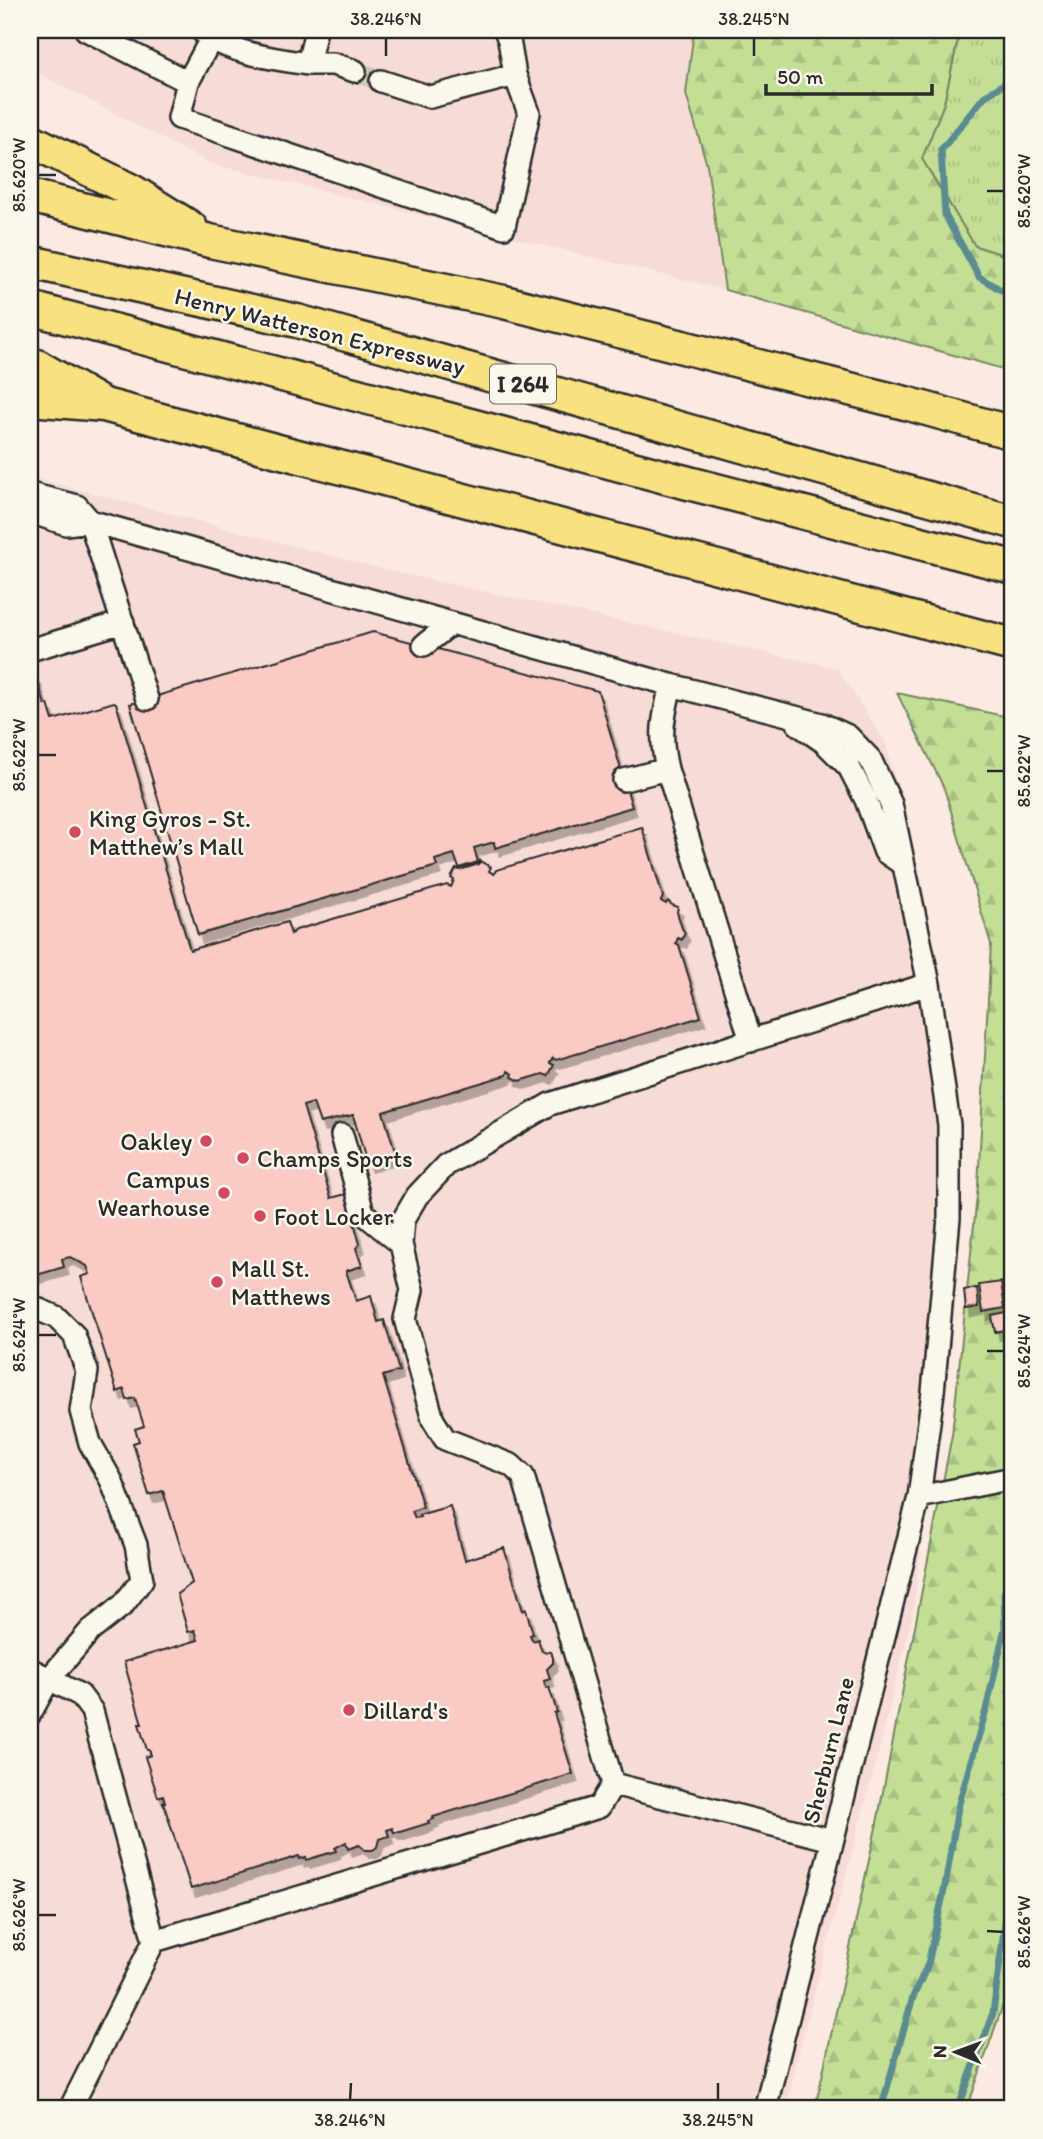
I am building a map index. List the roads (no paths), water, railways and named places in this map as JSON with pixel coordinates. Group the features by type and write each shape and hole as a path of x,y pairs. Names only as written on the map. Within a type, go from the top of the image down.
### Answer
{"highway":[{"path":"30,140 132,191 210,241"},
{"path":"30,196 210,241 504,302 909,404 1013,433"},
{"name":"Henry Watterson Expressway","path":"30,262 297,321 1013,522"},
{"name":"Henry Watterson Expressway","path":"30,308 1013,567"},
{"path":"30,364 104,405"},
{"path":"30,399 104,405 1013,645"}],"street":[{"path":"86,30 188,82"},
{"path":"308,64 316,30"},
{"path":"355,71 333,64 308,64 268,58 206,34 178,118 503,227 529,113 515,75 505,30"},
{"path":"381,81 430,97 515,75"},
{"path":"30,494 77,506 90,521 147,699"},
{"path":"30,512 65,524 90,521 671,685 662,724 662,747 751,1041"},
{"path":"30,650 123,622"},
{"path":"424,645 453,623"},
{"name":"Sherburn Lane","path":"671,685 788,716 825,743 849,767 858,781 885,852 904,865 929,984 949,1125 949,1218 933,1392 919,1497 765,2109"},
{"path":"624,780 667,769"},
{"path":"154,1941 599,1807 613,1784 523,1476 511,1465 444,1438 433,1420 405,1319 412,1290 401,1244 403,1220 417,1196 446,1166 550,1104 929,984"},
{"path":"342,1135 363,1213 401,1244"},
{"path":"30,1310 37,1309 56,1317 74,1335 87,1371 81,1411 90,1443 111,1480 136,1545 142,1580 123,1605 90,1631 49,1679 30,1714"},
{"path":"919,1497 1013,1478"},
{"path":"30,1669 80,1695 92,1711 154,1941 70,2109"},
{"path":"613,1784 832,1840"}],"waterway":[{"path":"1013,78 984,97 941,150 945,215 979,277 1013,297"},
{"path":"881,2109 913,1997 928,1964 946,1881 958,1807 986,1710 1005,1628 1004,1593 1013,1581"},
{"path":"958,2109 993,2013 1007,1908 1013,1896"}],"tunnel":[{"path":"355,71 381,81"}],"place":[{"name":"King Gyros - St. Matthew’s Mall","path":"75,832"},
{"name":"Oakley","path":"206,1141"},
{"name":"Champs Sports","path":"243,1158"},
{"name":"Campus Wearhouse","path":"224,1193"},
{"name":"Foot Locker","path":"260,1216"},
{"name":"Mall St. Matthews","path":"217,1282"},
{"name":"Dillard's","path":"349,1710"}]}
